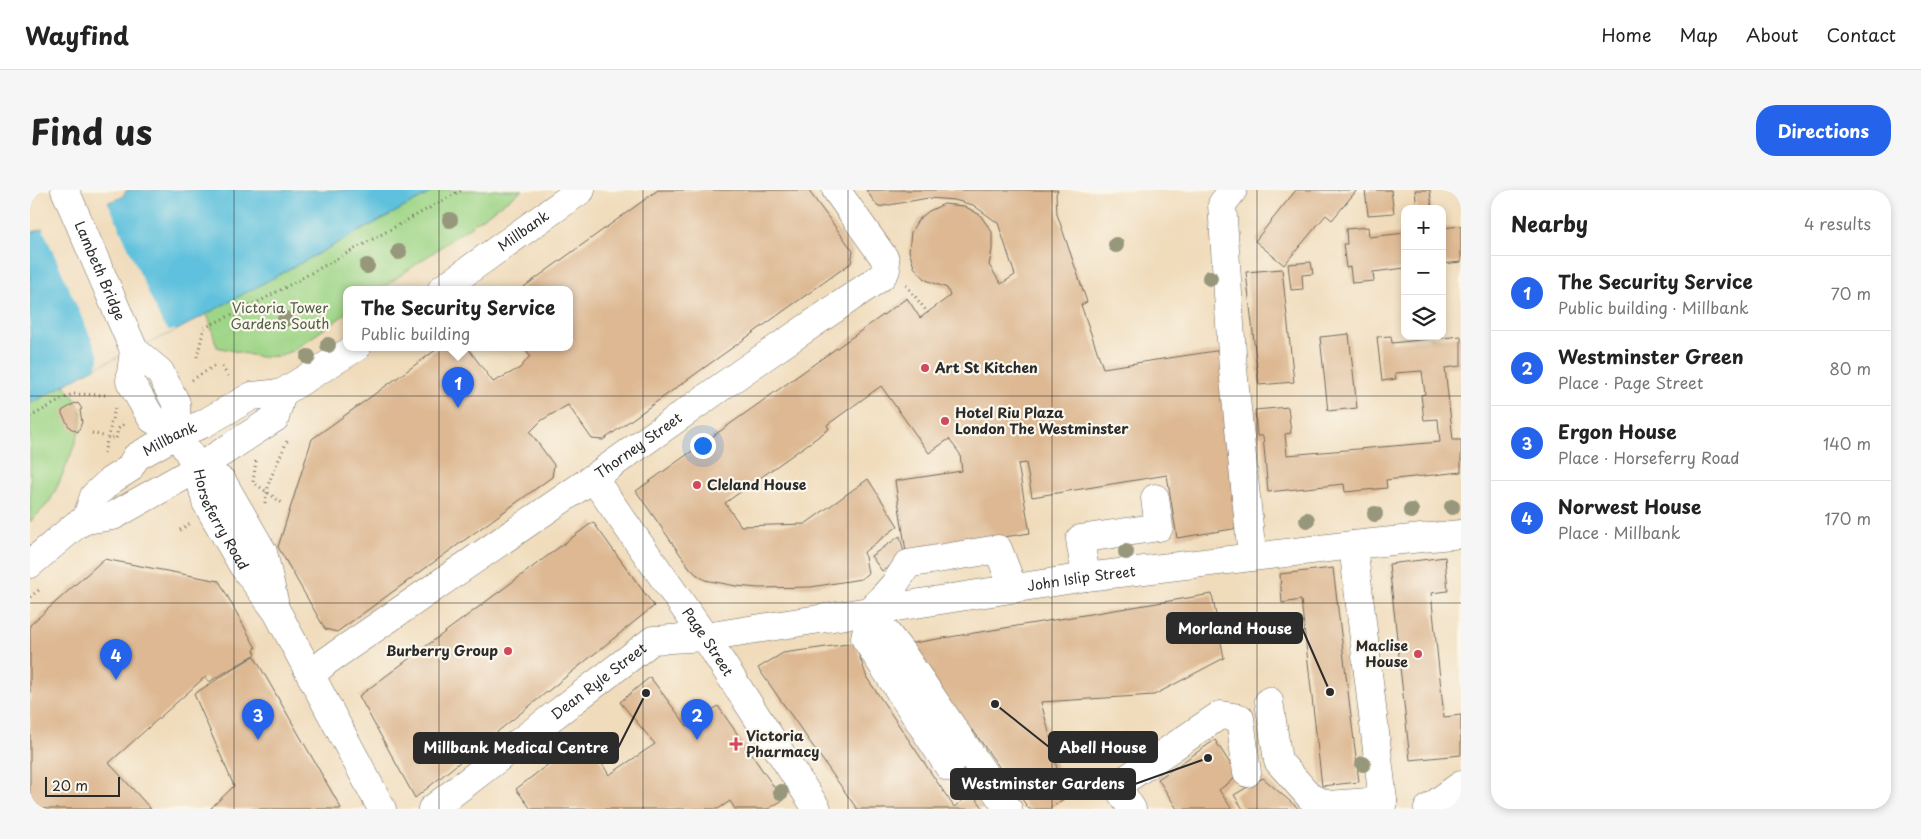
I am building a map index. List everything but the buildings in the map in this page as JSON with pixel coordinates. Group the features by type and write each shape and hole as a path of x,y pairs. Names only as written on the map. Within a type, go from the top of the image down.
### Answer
{"street":[{"name":"Lambeth Bridge","path":"65,190 134,350 160,372 178,407 177,434"},
{"name":"Millbank","path":"446,286 581,190"},
{"name":"Thorney Street","path":"311,675 327,661 593,478 748,368 881,278 886,270 885,259 836,190"},
{"path":"1233,190 1222,204 1229,370 1252,556"},
{"path":"134,350 130,381 152,419 177,434 198,468"},
{"name":"Millbank","path":"86,520 94,496 129,468 136,457 177,434 203,424 252,396 282,393 350,351"},
{"path":"30,564 43,551 86,520 113,516 198,468 275,418 282,393"},
{"name":"Horseferry Road","path":"198,468 206,502 243,566 277,612 382,809"},
{"name":"Page Street","path":"593,478 705,637 818,809"},
{"path":"1086,577 1080,539 1159,527 1155,498"},
{"name":"John Islip Street","path":"705,637 1086,577 1252,556 1461,534"},
{"path":"1270,701 1278,761 1311,798 1328,805 1382,805 1353,545"},
{"path":"949,767 865,638 870,612 894,585 908,564 912,563 998,549 1013,588"},
{"path":"870,612 902,653 1008,809"},
{"name":"Dean Ryle Street","path":"432,809 653,640 705,637"},
{"path":"1132,809 1120,791 1122,782 1220,715 1240,718 1247,773"},
{"path":"1428,809 1461,785"}],"path":[{"path":"197,357 204,328 262,300 462,190"},
{"path":"185,385 214,366"},
{"path":"103,460 119,388 122,383 130,381"},
{"path":"30,417 72,394 104,394"},
{"path":"112,438 116,438 118,429 128,422"},
{"path":"92,433 103,436"},
{"path":"262,508 269,482 288,439"},
{"path":"257,453 253,482 282,503"}],"green space":[{"name":"Victoria Tower Gardens South","path":"436,190 522,190 385,286 343,286 343,316 292,351 278,356 260,357 217,347 206,313"},
{"path":"64,385 78,404 82,418 81,425 53,496 30,522 30,404"}],"water":[{"path":"127,190 436,190 177,330 96,367 30,404 30,232 122,197"}],"pier":[{"path":"30,190 95,190 37,215 30,200"},
{"path":"107,200 162,323 169,330 177,330 96,367 99,360 98,354 42,227"}],"place":[{"name":"Art St Kitchen","path":"925,368"},
{"name":"The Security Service","path":"458,408"},
{"name":"Hotel Riu Plaza London The Westminster","path":"945,421"},
{"name":"Cleland House","path":"697,485"},
{"name":"Burberry Group","path":"508,651"},
{"name":"Maclise House","path":"1418,654"},
{"name":"Norwest House","path":"116,680"},
{"name":"Morland House","path":"1330,692"},
{"name":"Millbank Medical Centre","path":"646,693"},
{"name":"Abell House","path":"995,704"},
{"name":"Ergon House","path":"258,740"},
{"name":"Westminster Green","path":"697,740"},
{"name":"Victoria Pharmacy","path":"736,744"},
{"name":"Westminster Gardens","path":"1208,758"}]}
